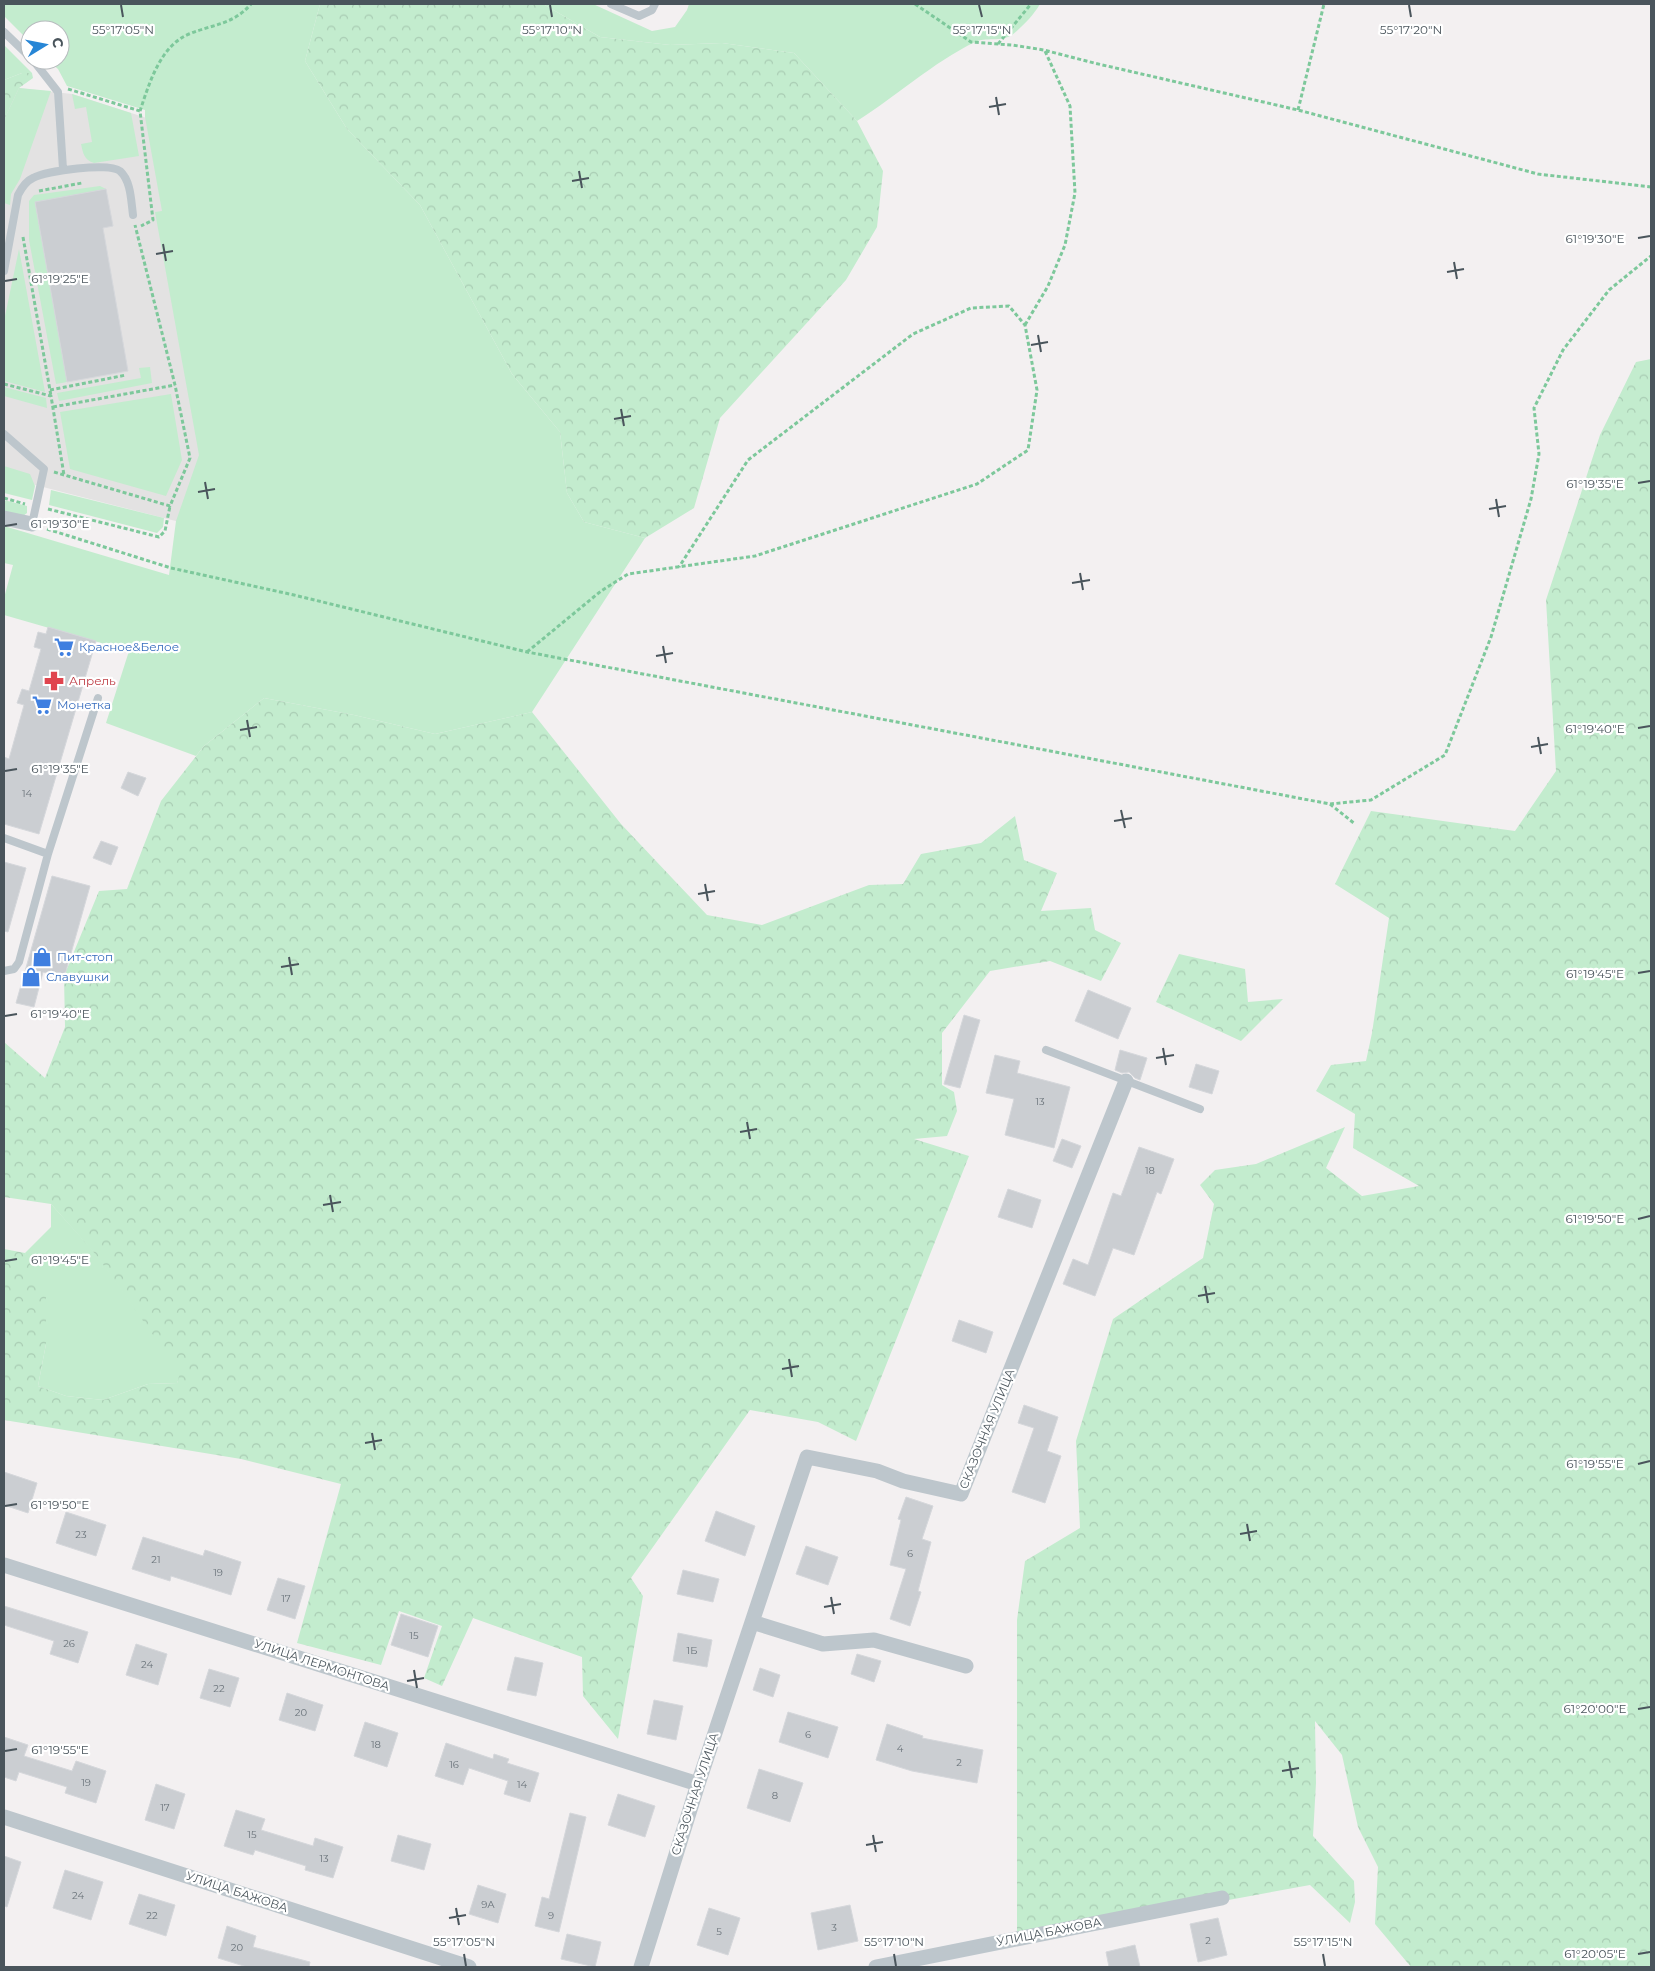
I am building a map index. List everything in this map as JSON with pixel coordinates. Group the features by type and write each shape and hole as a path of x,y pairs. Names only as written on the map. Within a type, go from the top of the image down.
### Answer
{"street":[{"path":"4,518 32,524"},
{"name":"СКАЗОЧНАЯ УЛИЦА","path":"641,1967 698,1784 807,1457 877,1471 903,1480 961,1494 1126,1081"},
{"name":"УЛИЦА ЛЕРМОНТОВА","path":"4,1565 698,1784"},
{"path":"752,1622 823,1644 874,1640 966,1666"},
{"name":"УЛИЦА БАЖОВА","path":"4,1817 469,1967"},
{"name":"УЛИЦА БАЖОВА","path":"876,1967 1222,1898"}],"lane":[{"path":"611,4 638,16 652,10 655,4"},
{"path":"4,32 20,48"},
{"path":"40,70 58,92 63,169"},
{"path":"4,271 18,195 22,187 32,178 63,169 106,167 118,169 125,176 128,184 133,214"},
{"path":"4,434 44,469 32,524"},
{"path":"4,971 14,969 19,962 48,854 98,698"},
{"path":"4,838 48,854"},
{"path":"1046,1050 1200,1109"}],"path":[{"path":"136,228 153,220 140,111 153,74 168,50 186,34 222,25 243,13 251,4"},
{"path":"915,4 971,42 1044,50 1298,110 1538,174 1651,187"},
{"path":"997,45 1031,4"},
{"path":"1298,110 1324,4"},
{"path":"1025,325 1048,286 1065,244 1075,193 1070,106 1044,50"},
{"path":"55,88 70,89 140,111"},
{"path":"36,191 83,182"},
{"path":"48,509 159,537 165,531 170,506 190,458 175,384 133,214"},
{"path":"131,223 136,228"},
{"path":"25,232 24,238 64,475"},
{"path":"11,234 24,238"},
{"path":"32,524 171,568 294,595 527,652 1330,804 1371,800 1445,755 1491,637 1531,499 1539,454 1534,408 1563,350 1609,290 1651,256"},
{"path":"527,652 601,591 628,574 679,567 755,556 977,484 1028,450 1037,390 1025,325 1009,306 971,308 913,334 748,460 679,567"},
{"path":"50,390 126,375"},
{"path":"4,384 51,396"},
{"path":"53,407 175,384"},
{"path":"44,469 170,506"},
{"path":"4,498 30,505"},
{"path":"1330,804 1355,824"}],"shaded area":[{"path":"19,88 72,94 153,120 213,445 203,528 4,477 4,93"}],"green space":[{"path":"4,4 320,4 305,61 347,129 420,205 512,374 560,432 567,493 584,522 645,538 532,712 435,734 354,715 264,698 204,746 196,756 106,723 129,651 4,615 4,598 13,565 4,563 4,526 169,575 176,521 199,455 155,212 162,211 145,110 67,86 59,70 70,70 70,20 20,20 20,32 4,16"},
{"path":"320,4 543,4 600,37 670,45 722,43 794,53 857,121 883,171 877,227 846,280 720,418 694,508 645,538 584,522 567,493 560,432 512,374 420,205 347,129 305,61"},
{"path":"543,4 593,4 652,31 675,27 689,4 1040,4 1028,21 1012,35 975,42 959,50 857,121 794,53 722,43 670,45 600,37"},
{"path":"4,45 20,61 20,70 29,70 32,73 22,73 4,80"},
{"path":"22,73 32,73 33,78 19,88 4,120 4,80"},
{"path":"19,88 51,91 20,179 11,194 10,205 4,203 4,120"},
{"path":"72,94 131,113 139,156 94,163 88,160 83,153 81,144 92,142 86,107 75,109"},
{"path":"100,186 106,189 35,203 67,382 56,384 29,240 29,201 34,195"},
{"path":"19,249 45,392 4,381 4,321"},
{"path":"1651,359 1651,1967 1411,1967 1375,1924 1378,1867 1358,1827 1342,1755 1315,1721 1316,1783 1313,1836 1354,1881 1355,1902 1350,1923 1310,1885 1017,1939 1017,1620 1025,1561 1080,1528 1076,1441 1113,1319 1203,1258 1214,1204 1200,1185 1215,1170 1256,1164 1345,1127 1326,1168 1362,1196 1419,1186 1353,1148 1355,1114 1316,1091 1331,1065 1366,1061 1389,918 1335,884 1371,811 1515,831 1556,771 1546,600 1600,435 1636,362"},
{"path":"150,367 152,383 59,401 57,393 141,378 139,368"},
{"path":"4,387 46,398 47,408 4,396"},
{"path":"171,394 182,460 166,496 70,469 60,412"},
{"path":"4,466 30,474 35,486 32,500 4,493"},
{"path":"51,490 164,518 163,527 157,533 49,505"},
{"path":"4,500 27,506 27,513 23,516 4,511"},
{"path":"264,698 354,715 435,734 532,712 621,824 707,915 762,925 869,885 903,884 921,854 981,843 1015,816 1024,860 1057,873 1041,911 1091,908 1095,930 1121,943 1101,981 1050,961 990,971 942,1033 942,1085 954,1092 957,1111 947,1136 914,1139 969,1156 856,1441 818,1422 750,1410 631,1578 643,1596 618,1739 583,1696 582,1657 473,1618 442,1686 424,1678 442,1626 399,1611 381,1665 297,1643 341,1484 241,1459 4,1420 4,1249 25,1253 46,1294 46,1344 38,1386 66,1396 103,1400 148,1384 177,1383 180,1373 97,1256 51,1204 4,1197 4,1042 45,1078 65,1027 64,976 99,891 127,889 161,801 204,746"},
{"path":"1179,954 1245,969 1248,1002 1283,999 1241,1041 1156,1002"},
{"path":"51,1204 97,1255 181,1373 177,1383 148,1384 103,1400 66,1396 38,1386 46,1344 25,1253 51,1227"}],"building":[{"path":"106,189 113,226 103,228 128,371 67,382 35,202"},
{"path":"48,627 96,641 39,834 4,824 4,757 9,759 24,705 17,703 22,689 29,691 41,649 34,647 38,632 46,634"},
{"path":"128,772 146,778 138,796 121,788"},
{"path":"101,841 118,847 111,865 93,858"},
{"path":"4,862 26,868 8,932 4,931"},
{"path":"52,876 90,886 64,978 43,972 34,1007 16,1003"},
{"path":"1088,990 1131,1008 1118,1039 1075,1021"},
{"path":"964,1015 980,1020 960,1088 944,1084"},
{"path":"1120,1050 1147,1058 1140,1080 1129,1072 1122,1073 1115,1070"},
{"path":"995,1055 1020,1061 1017,1073 1070,1087 1054,1148 1005,1135 1014,1099 986,1093"},
{"path":"1196,1064 1219,1071 1212,1094 1189,1087"},
{"path":"1062,1139 1081,1146 1072,1168 1053,1161"},
{"path":"1139,1147 1174,1159 1161,1194 1157,1192 1134,1255 1113,1248 1095,1296 1063,1284 1073,1259 1088,1265 1113,1193 1121,1196"},
{"path":"1008,1189 1041,1200 1032,1228 998,1217"},
{"path":"959,1320 993,1332 986,1353 952,1341"},
{"path":"1024,1405 1058,1417 1047,1451 1061,1456 1045,1503 1012,1492 1034,1428 1018,1423"},
{"path":"4,1472 37,1483 28,1513 4,1505"},
{"path":"906,1497 933,1506 922,1539 931,1542 918,1591 921,1592 910,1626 890,1619 906,1569 890,1565 901,1520 898,1519"},
{"path":"716,1511 755,1526 745,1556 705,1541"},
{"path":"66,1512 106,1525 96,1556 56,1543"},
{"path":"143,1537 203,1556 205,1550 241,1562 231,1595 171,1576 170,1581 132,1569"},
{"path":"806,1546 838,1557 828,1585 796,1574"},
{"path":"683,1570 719,1579 713,1602 677,1594"},
{"path":"278,1578 305,1586 295,1619 267,1610"},
{"path":"4,1606 88,1632 78,1663 50,1654 54,1641 4,1625"},
{"path":"401,1614 438,1626 428,1657 391,1645"},
{"path":"678,1633 712,1640 707,1667 673,1661"},
{"path":"136,1644 167,1654 158,1685 126,1675"},
{"path":"857,1654 881,1661 874,1682 851,1674"},
{"path":"515,1657 543,1663 536,1696 507,1690"},
{"path":"760,1668 780,1675 773,1697 753,1690"},
{"path":"209,1669 239,1678 230,1707 200,1698"},
{"path":"287,1693 323,1705 315,1731 279,1720"},
{"path":"654,1700 683,1706 676,1740 647,1734"},
{"path":"788,1712 838,1727 828,1758 779,1742"},
{"path":"365,1722 398,1733 387,1767 354,1756"},
{"path":"887,1724 923,1736 922,1738 983,1750 977,1783 912,1771 876,1760"},
{"path":"4,1737 28,1745 24,1756 72,1771 76,1761 106,1771 96,1803 65,1793 67,1787 19,1772 16,1781 4,1777"},
{"path":"446,1743 493,1759 494,1754 509,1759 507,1763 539,1773 530,1802 504,1794 508,1781 469,1768 463,1785 435,1776"},
{"path":"759,1769 803,1783 790,1822 747,1808"},
{"path":"156,1784 185,1794 174,1829 145,1820"},
{"path":"618,1794 655,1806 645,1837 608,1825"},
{"path":"236,1810 265,1819 261,1830 313,1846 315,1838 343,1847 333,1878 305,1870 306,1866 255,1850 253,1855 224,1846"},
{"path":"570,1813 586,1817 559,1932 535,1926 542,1897 549,1899"},
{"path":"398,1835 431,1844 424,1870 391,1861"},
{"path":"4,1856 21,1862 7,1907 4,1906"},
{"path":"65,1870 103,1882 91,1920 53,1908"},
{"path":"478,1885 506,1894 498,1923 469,1914"},
{"path":"139,1894 175,1905 166,1936 129,1924"},
{"path":"850,1905 858,1941 818,1950 811,1913"},
{"path":"709,1908 740,1918 728,1955 697,1945"},
{"path":"1218,1918 1227,1955 1198,1962 1190,1924"},
{"path":"227,1926 256,1936 253,1947 310,1962 309,1967 247,1967 218,1958"},
{"path":"567,1934 601,1942 595,1967 561,1959"},
{"path":"1135,1945 1140,1967 1109,1967 1106,1952"}],"place":[{"name":"Красное&Белое","path":"64,647"},
{"name":"Апрель","path":"54,681"},
{"name":"Монетка","path":"42,705"},
{"name":"Пит-стоп","path":"42,957"},
{"name":"Славушки","path":"31,977"}]}
